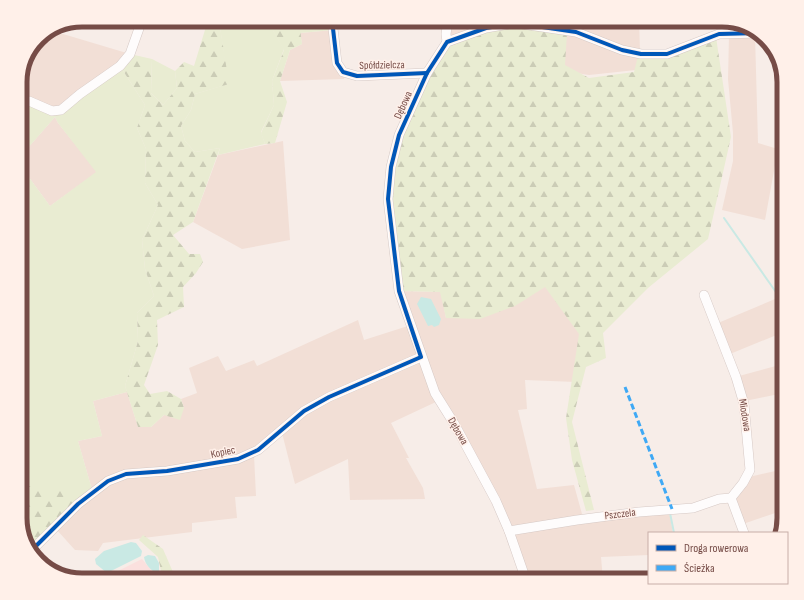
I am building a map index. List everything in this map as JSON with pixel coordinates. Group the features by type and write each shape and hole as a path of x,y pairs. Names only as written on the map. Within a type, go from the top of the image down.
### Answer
{"street":[{"path":"27,101 52,111 61,110 80,94 120,66 130,54 140,27"},
{"name":"Spółdzielcza","path":"333,27 337,63 344,72 357,76 427,73"},
{"path":"447,27 447,42 492,27"},
{"path":"542,27 576,32 622,50 641,54 667,54 719,34 748,33"},
{"name":"Dębowa","path":"447,42 427,73 399,135 391,167 388,199 399,291 421,357 435,393 496,501 509,531 524,573"},
{"name":"Miodowa","path":"704,295 736,377 744,404 750,470 743,483 731,498"},
{"name":"Kopiec","path":"35,547 78,504 108,481 126,474 167,471 238,459 258,450 304,411 329,397 421,357"},
{"path":"731,498 744,532"},
{"name":"Pszczela","path":"509,531 639,512 693,508 719,499 731,498"}],"shaded area":[{"path":"448,27 639,27 640,52 636,70 589,75 563,71 447,42"},
{"path":"333,30 344,79 280,81 290,50 302,44 300,33"},
{"path":"58,32 130,54 61,110 27,103 27,78 29,67 31,66 33,57 38,48"},
{"path":"751,35 755,37 758,143 777,149 765,220 722,210 733,161 733,133 728,79 729,36"},
{"path":"55,117 58,123 97,172 50,206 27,175 27,149"},
{"path":"283,141 290,240 242,249 193,222 218,155"},
{"path":"547,284 583,336 576,382 525,380 527,409 518,410 537,489 574,485 582,514 579,518 510,529 438,391 399,291 441,292 446,318"},
{"path":"775,299 777,335 730,354 718,323"},
{"path":"358,320 364,340 411,325 421,357 329,397 238,459 126,474 93,493 78,441 102,436 93,401 127,392 138,427 151,427 164,415 184,408 181,399 197,393 189,368 218,356 226,371 254,360 257,366"},
{"path":"416,362 421,362 438,401 391,423 409,458 406,458 423,488 425,499 350,500 348,459 295,484 282,433 306,413 331,399"},
{"path":"777,366 777,394 745,401 739,376"},
{"path":"254,455 256,496 235,497 237,518 192,523 192,532 103,543 98,551 75,550 57,530 89,498 110,483 126,478"},
{"path":"777,471 777,512 743,524 734,499 749,477"},
{"path":"669,511 673,532 648,532 648,555 601,557 602,573 525,573 511,533"},
{"path":"142,559 153,573 114,573"}],"green space":[{"path":"206,27 220,27 229,84 195,94 191,110 181,126 185,141 195,152 220,148 193,222 173,235 189,254 200,254 203,262 196,273 183,287 184,307 157,320 158,345 144,385 150,394 167,391 181,399 184,408 180,420 164,415 151,427 138,427 125,386 138,341 137,313 154,296 145,269 142,240 158,205 145,183 146,149 137,128 145,105 120,66 130,54 152,59 151,93 163,105 177,88 175,71 184,62 194,66"},
{"path":"220,27 271,27 284,49 272,81 274,105 261,132 265,144 218,155 220,148 195,152 185,141 181,126 191,110 195,94 228,84"},
{"path":"271,27 300,27 302,44 290,50 280,81 287,102 275,143 265,144 261,133 274,105 272,81 284,50"},
{"path":"300,27 333,27 333,30 300,33"},
{"path":"507,27 528,27 567,33 565,65 589,78 634,72 638,56 667,56 716,37 731,137 708,239 648,288 603,333 606,358 586,367 572,422 594,510 586,511 572,460 566,418 579,334 545,287 515,306 480,319 446,318 440,292 399,291 388,199 399,135 447,42"},
{"path":"152,59 175,71 177,88 163,105 151,93"},
{"path":"120,66 145,105 137,128 146,149 145,183 158,205 142,240 145,269 154,296 137,313 138,341 125,386 127,392 93,401 102,436 78,441 93,493 78,504 27,515 27,175 50,206 96,172 55,117 27,149 27,103 52,111"},
{"path":"29,486 60,488 78,504 33,544 27,522 27,496"},
{"path":"143,535 163,549 173,573 161,573 158,557 139,540"}],"water":[{"path":"421,297 431,299 441,319 439,325 434,327 432,325 428,326 417,304"},
{"path":"131,542 136,543 142,551 141,556 107,573 96,564 95,559 104,551"},
{"path":"148,555 155,556 159,563 158,573 156,573 147,565 144,557"}],"waterway":[{"path":"724,218 777,294"},
{"path":"670,513 674,532"}],"marked path":[{"path":"625,387 672,509"}],"cycle path":[{"path":"333,27 337,63 343,72 357,76 427,73"},
{"path":"35,547 78,504 108,481 126,474 167,471 238,459 258,450 304,411 329,397 421,357 399,291 388,199 391,167 399,135 427,73 447,42 492,27"},
{"path":"542,27 576,32 622,50 641,54 667,54 719,34 748,33"}]}
